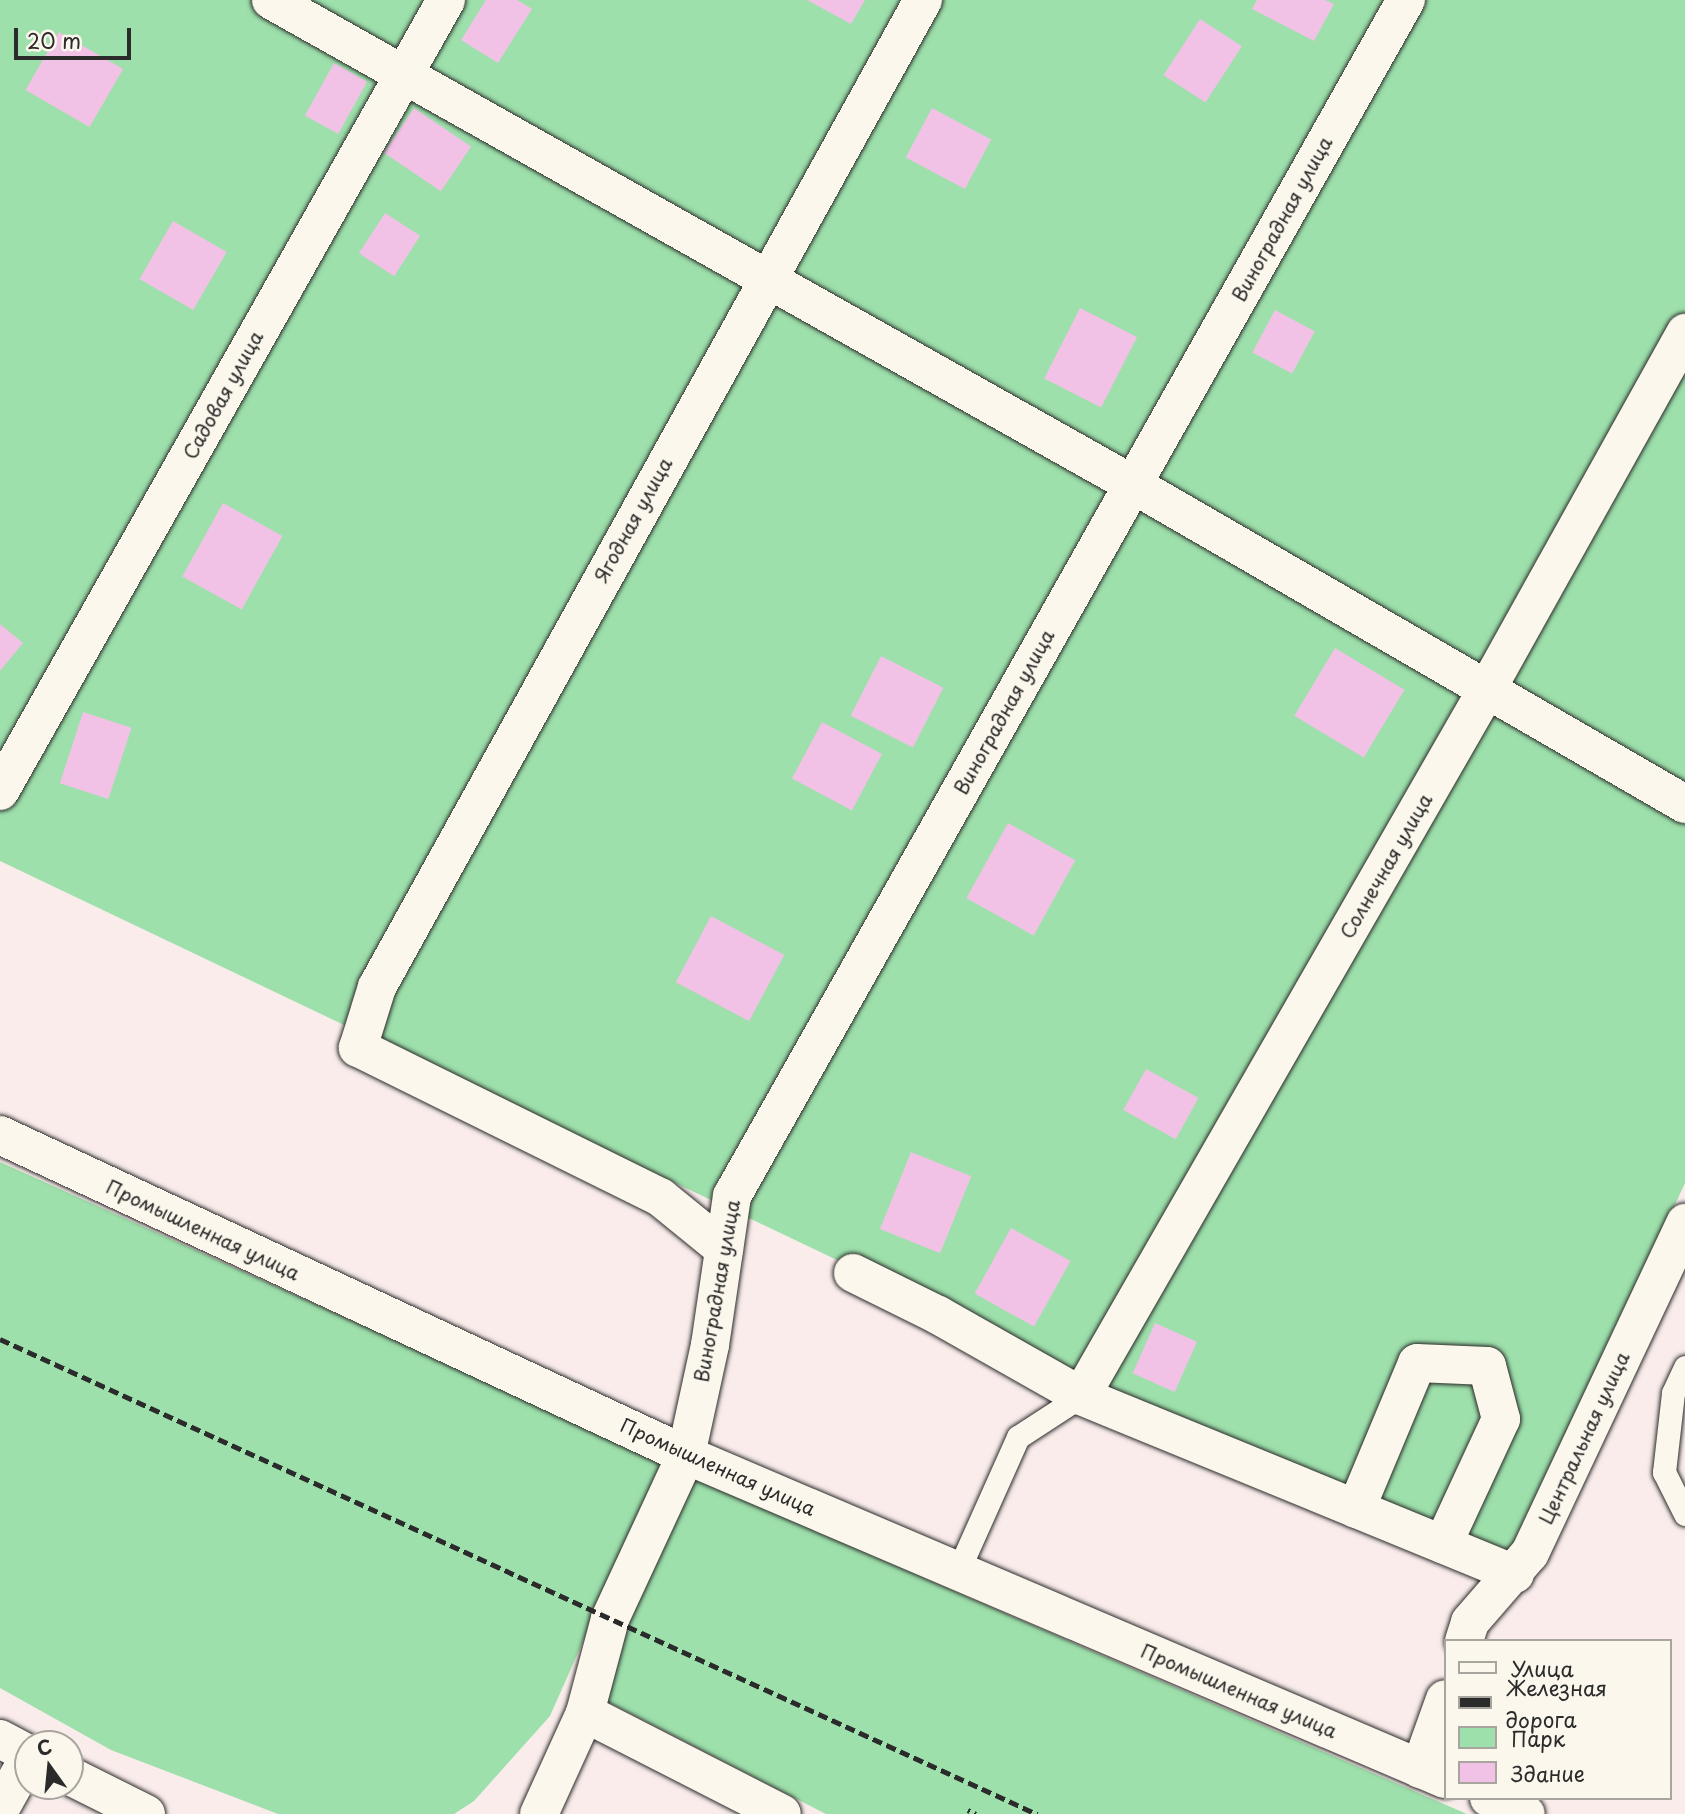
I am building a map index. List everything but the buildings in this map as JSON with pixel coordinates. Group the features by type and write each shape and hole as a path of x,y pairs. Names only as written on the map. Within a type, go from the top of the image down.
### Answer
{"street":[{"path":"271,0 1132,484 1685,804"},
{"name":"Садовая улица","path":"0,791 446,0"},
{"name":"Ягодная улица","path":"723,1249 660,1197 358,1048 383,975 923,0"},
{"name":"Виноградная улица","path":"539,1814 585,1713 610,1619 686,1455 710,1345 732,1196 1406,0"},
{"name":"Солнечная улица","path":"1081,1396 1486,691 1685,333"},
{"name":"Промышленная улица","path":"0,1135 686,1455 1433,1774"},
{"name":"Центральная улица","path":"1465,1639 1470,1622 1515,1574 1530,1553 1685,1223"},
{"path":"853,1273 939,1315 1081,1396 1515,1574"},
{"path":"1356,1509 1417,1363 1487,1366 1501,1419 1443,1544"},
{"path":"1433,1774 1444,1705"},
{"path":"585,1713 782,1814"},
{"path":"0,1809 14,1783"},
{"path":"84,1783 146,1814"},
{"path":"1494,1800 1525,1814"}],"lane":[{"path":"1685,1367 1674,1393 1664,1472 1685,1514"},
{"path":"958,1571 1018,1437 1081,1396"}],"path":[{"path":"968,1810 976,1814"}],"green space":[{"path":"0,0 1685,0 1685,1183 1502,1577 0,861"},
{"path":"0,1162 663,1461 550,1716 474,1801 454,1814 278,1814 111,1750 84,1735 84,1730 75,1730 0,1688"},
{"path":"696,1479 1467,1814 826,1814 606,1701 625,1616"}],"railway":[{"path":"0,1339 1037,1814"}]}
